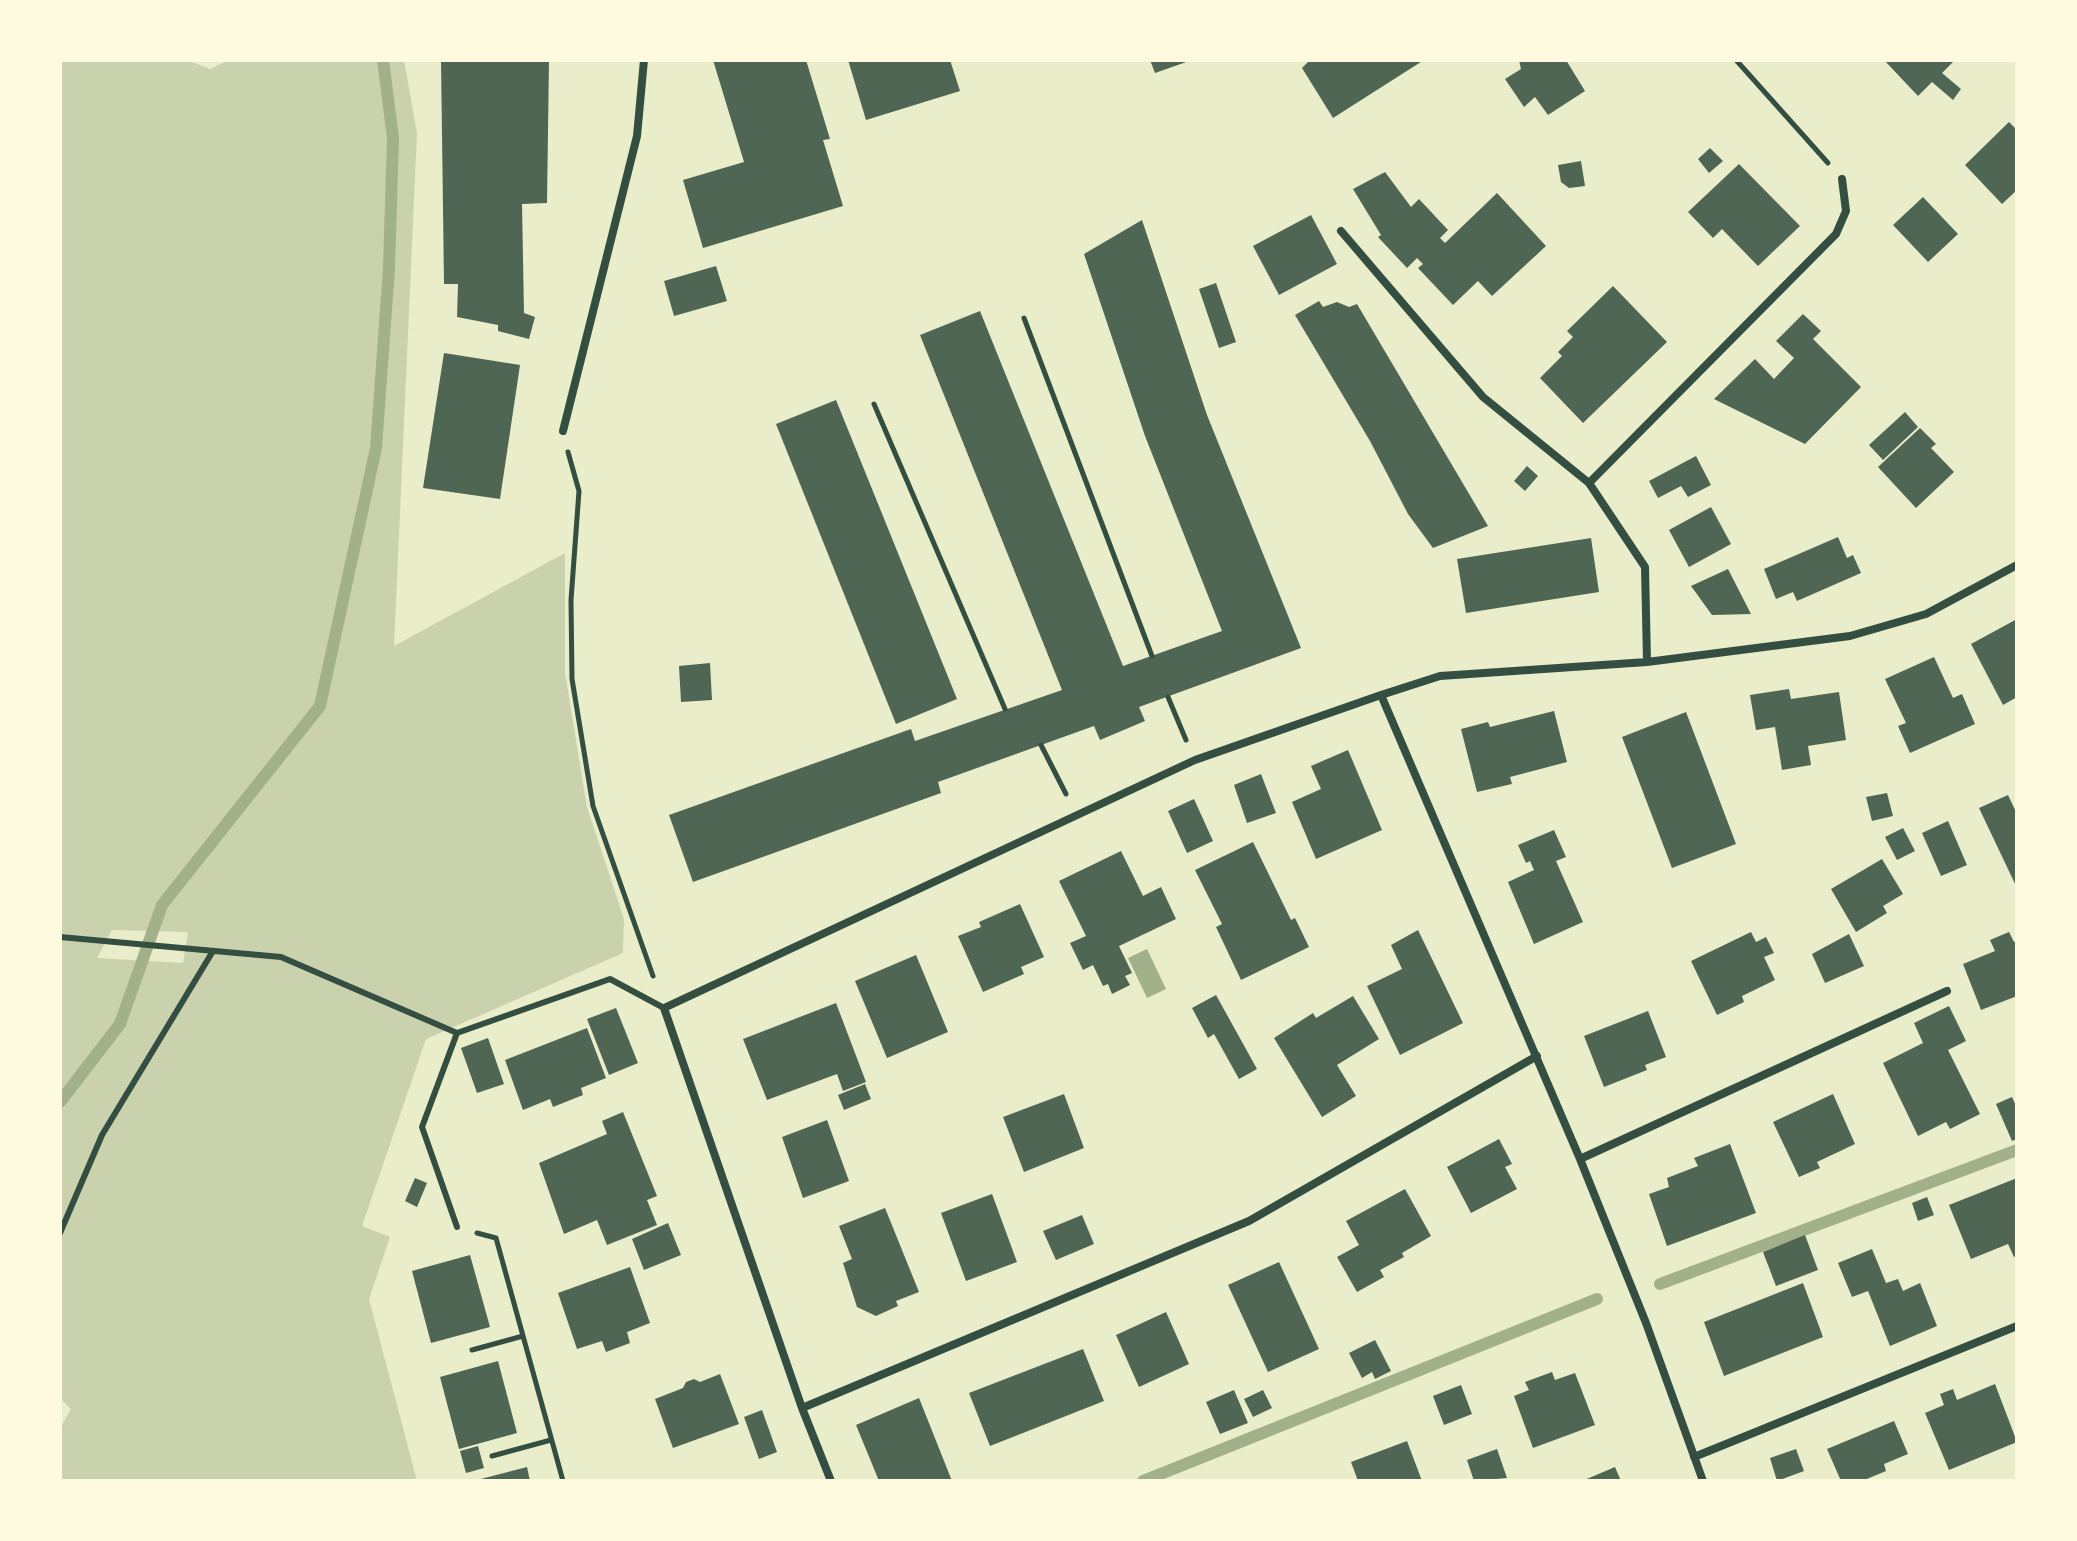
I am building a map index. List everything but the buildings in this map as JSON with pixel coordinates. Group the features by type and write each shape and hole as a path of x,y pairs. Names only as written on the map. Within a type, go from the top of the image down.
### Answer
{"street":[{"path":"563,431 637,136 644,60"},
{"path":"1589,483 1836,234 1846,211 1842,179"},
{"path":"1341,231 1483,397 1589,483 1645,567 1647,662"},
{"path":"831,1481 802,1408 664,1008 1195,760 1381,695 1440,676 1647,662 1850,636 1926,614 2017,565"},
{"path":"1381,695 1580,1159 1703,1481"},
{"path":"1580,1159 1947,991"},
{"path":"802,1408 1249,1221 1537,1056"},
{"path":"1694,1457 2017,1326"}],"lane":[{"path":"60,937 281,957 457,1033 610,979 664,1008"},
{"path":"60,1233 102,1135 213,951"},
{"path":"457,1033 422,1127 457,1227"}],"path":[{"path":"1736,60 1842,179"},
{"path":"1024,318 1152,656"},
{"path":"874,404 1005,709"},
{"path":"566,447 579,491 571,600 572,679 593,806 664,1008"},
{"path":"1168,697 1195,760"},
{"path":"1041,745 1076,815"},
{"path":"457,1227 496,1238 563,1481"},
{"path":"472,1350 523,1336"},
{"path":"492,1456 551,1440"}],"shaded area":[{"path":"60,60 187,60 210,69 229,60 404,60 417,133 394,646 565,553 565,673 587,807 624,919 623,953 426,1039 362,1226 390,1237 369,1299 417,1481 60,1481 60,1428 71,1409 60,1398","holes":["112,930 188,932 183,963 97,958"]},
{"path":"1147,949 1166,989 1147,998 1128,958"}],"waterway":[{"path":"60,1102 120,1024 162,905 320,706 376,448 389,268 393,138 383,60"},
{"path":"1660,1284 2017,1150"},
{"path":"1143,1481 1597,1299"}]}
